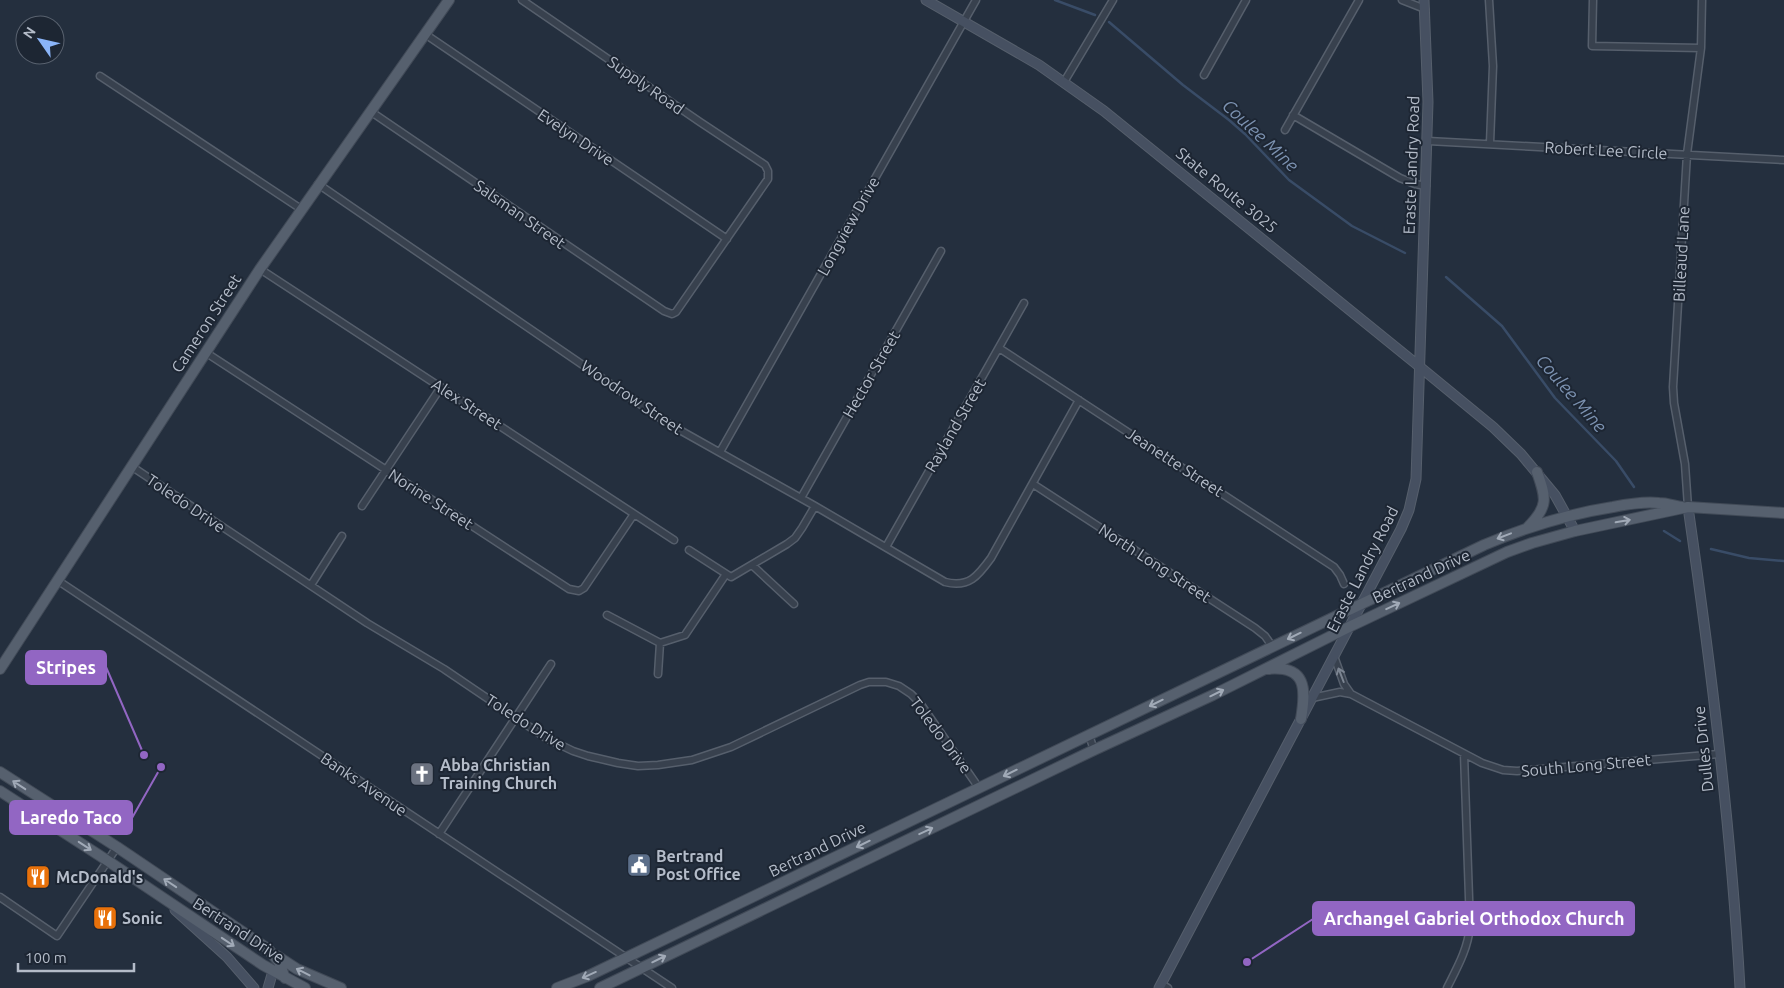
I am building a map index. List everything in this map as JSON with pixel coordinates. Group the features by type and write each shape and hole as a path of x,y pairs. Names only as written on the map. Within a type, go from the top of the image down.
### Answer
{"main road":[{"name":"Cameron Street","path":"0,669 260,269 449,0"},
{"path":"1527,528 1541,511 1545,501 1537,472"},
{"name":"Bertrand Drive","path":"557,988 626,958 1361,603 1484,545 1527,528 1567,515 1628,504 1659,502 1688,508 1784,513"},
{"name":"Bertrand Drive","path":"600,988 1507,552 1575,531 1688,508"},
{"path":"1264,670 1286,669 1293,672 1300,679 1304,687 1301,719"},
{"path":"0,772 117,847 268,949 279,965"},
{"name":"Bertrand Drive","path":"0,791 158,895 279,965 341,988"},
{"name":"Bertrand Drive","path":"279,965 286,983 305,988"}],"street":[{"name":"Supply Road","path":"522,0 692,117 765,164 768,171 768,179 727,240"},
{"name":"State Route 3025","path":"926,0 991,36 1064,82 1138,137 1420,367 1493,427 1537,472 1555,495 1575,531"},
{"name":"Longview Drive","path":"720,452 976,0"},
{"path":"1064,82 1113,0"},
{"path":"1204,76 1246,0"},
{"path":"1285,130 1359,0"},
{"path":"1402,0 1425,4"},
{"path":"1489,0 1493,66 1490,144"},
{"path":"1593,0 1592,46 1701,48"},
{"name":"Billeaud Lane","path":"1688,508 1685,464 1673,387 1687,154 1701,48 1702,0"},
{"name":"Eraste Landry Road","path":"1162,987 1348,627 1401,529 1413,496 1416,480 1428,141 1428,52 1425,4"},
{"name":"Evelyn Drive","path":"425,34 727,240"},
{"path":"100,76 301,209"},
{"name":"Salsman Street","path":"370,110 602,270 664,311 672,314 679,309 727,240"},
{"path":"1293,115 1400,178 1426,186"},
{"name":"Robert Lee Circle","path":"1428,141 1784,160"},
{"name":"Woodrow Street","path":"318,184 670,424 945,582 961,584 975,577 991,558 1033,484"},
{"name":"Hector Street","path":"801,498 941,251"},
{"name":"Alex Street","path":"260,269 674,540"},
{"name":"Rayland Street","path":"886,548 1024,303"},
{"name":"Jeanette Street","path":"999,348 1334,568 1344,584"},
{"name":"Norine Street","path":"205,352 569,589 575,591 584,588 634,514"},
{"path":"362,506 441,387"},
{"path":"1033,484 1079,400"},
{"name":"Toledo Drive","path":"131,466 367,623 444,669 516,718 557,744 588,756 638,766 692,760 720,752 860,685 870,682 886,682 905,690 920,704 980,788"},
{"name":"North Long Street","path":"1033,484 1255,628 1265,636 1272,646"},
{"path":"689,550 731,578 795,538 815,506"},
{"name":"Dulles Drive","path":"1688,508 1705,628 1719,754 1740,988"},
{"path":"311,585 342,536"},
{"path":"752,565 794,604"},
{"path":"607,615 660,643 685,635 726,574"},
{"name":"Banks Avenue","path":"57,580 672,988"},
{"path":"658,674 660,643"},
{"path":"1334,656 1340,675 1351,694"},
{"path":"439,834 551,664"},
{"path":"1312,698 1340,692 1351,694"},
{"name":"South Long Street","path":"1351,694 1482,763 1503,770 1517,771 1719,754"},
{"path":"1089,735 1094,750"},
{"path":"1447,988 1464,953 1470,926 1464,754"},
{"path":"0,898 56,936 117,847"},
{"path":"158,895 227,957 254,988"},
{"path":"268,988 279,965"}],"waterway":[{"name":"Coulee Mine","path":"1055,0 1095,15"},
{"name":"Coulee Mine","path":"1109,22 1183,85 1245,134 1289,180 1352,226 1405,253"},
{"name":"Coulee Mine","path":"1446,277 1502,326 1555,398 1616,461 1634,487"},
{"name":"Coulee Mine","path":"1664,531 1680,541"},
{"name":"Coulee Mine","path":"1711,549 1749,558 1784,561"}],"place":[{"name":"Stripes","path":"144,755"},
{"name":"Laredo Taco","path":"161,767"},
{"name":"Abba Christian Training Church","path":"422,774"},
{"name":"Bertrand Post Office","path":"639,865"},
{"name":"McDonald's","path":"38,877"},
{"name":"Sonic","path":"105,918"},
{"name":"Archangel Gabriel Orthodox Church","path":"1247,962"}]}
